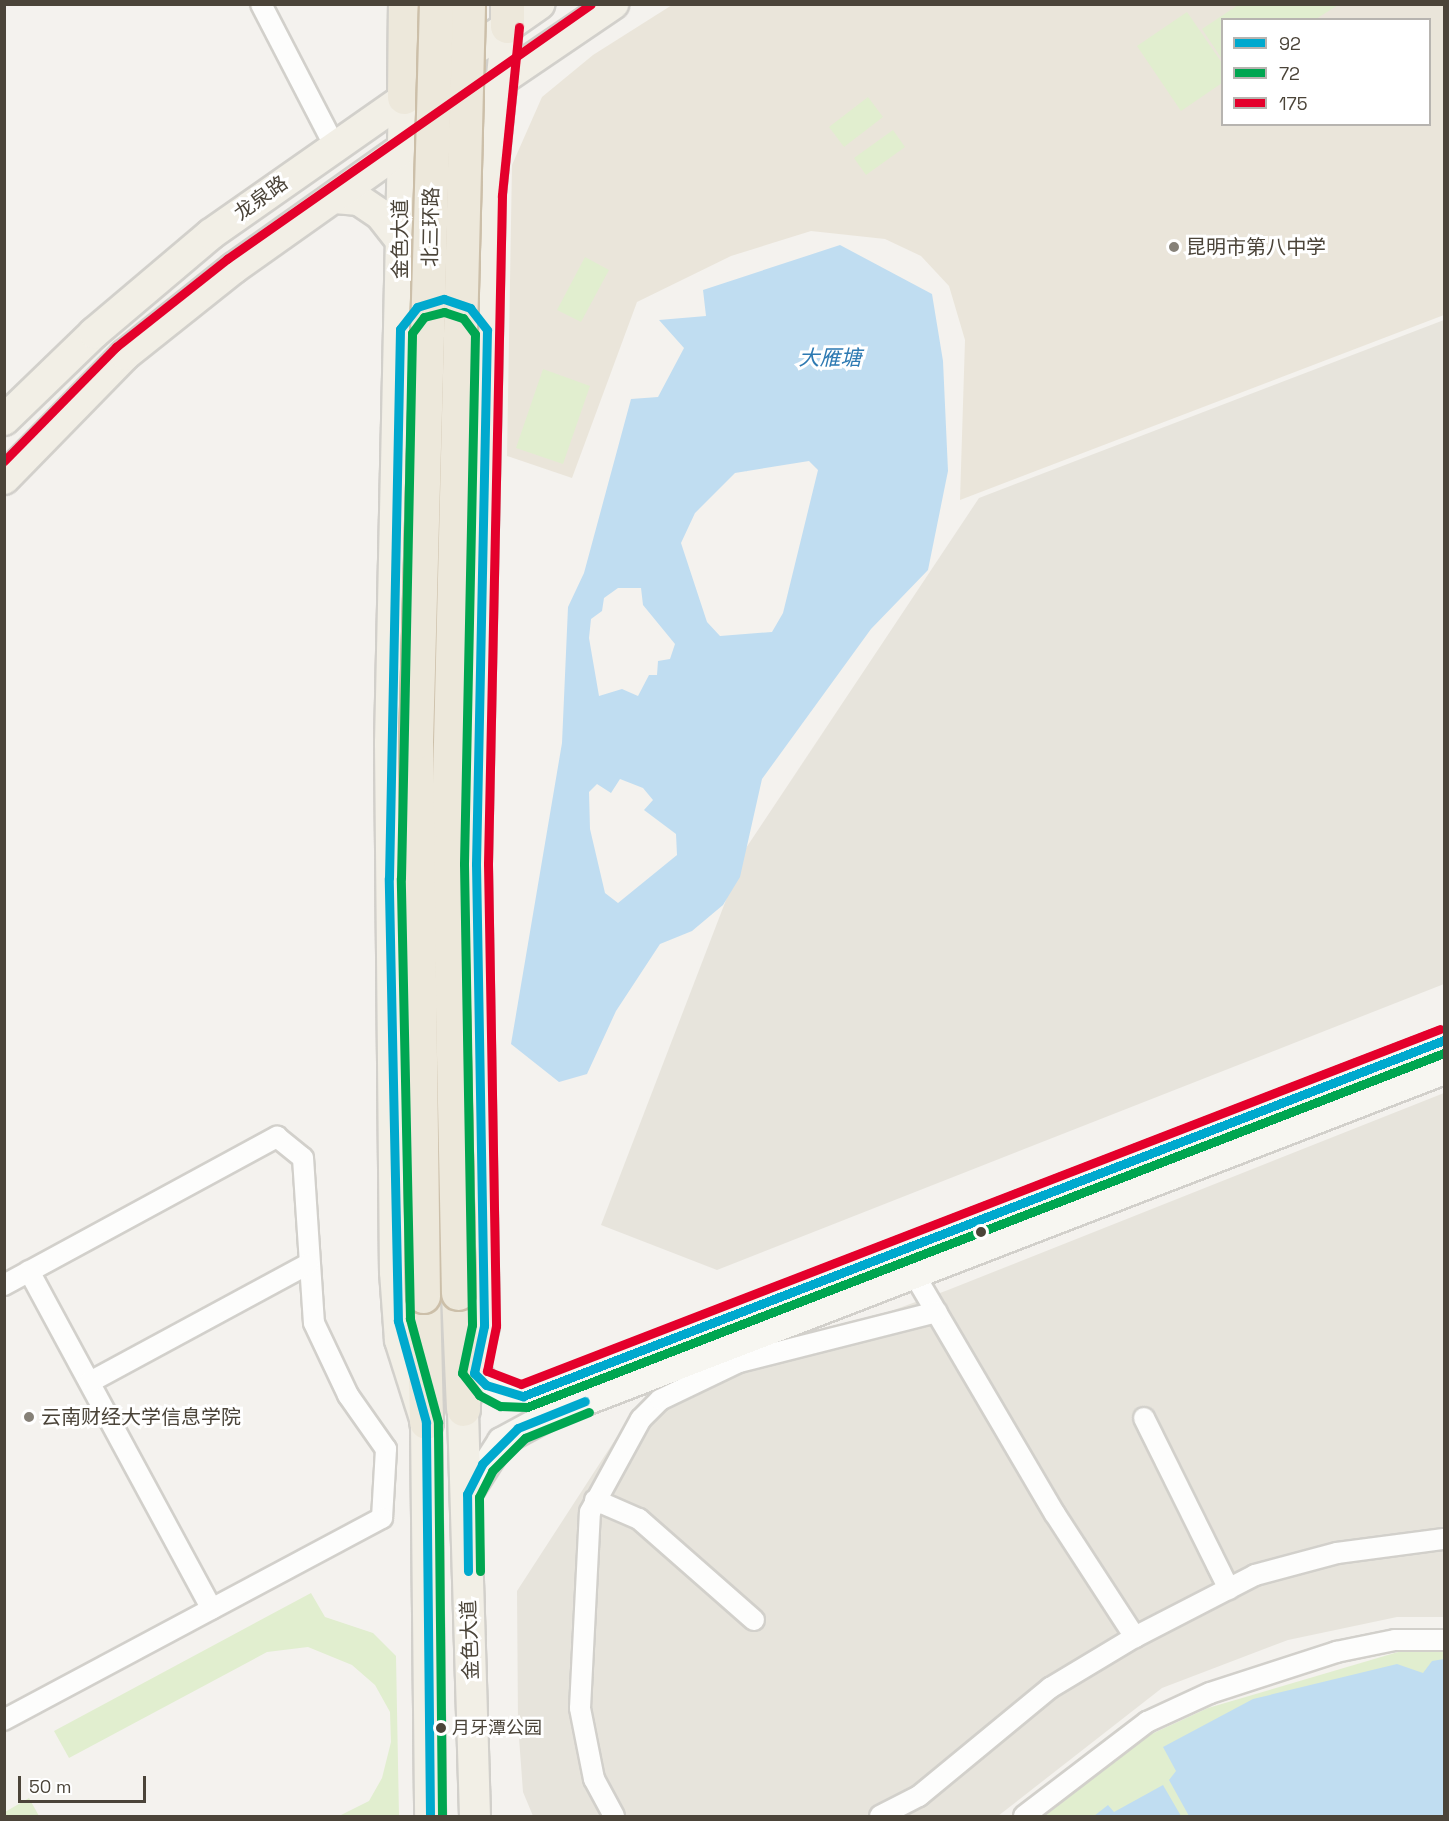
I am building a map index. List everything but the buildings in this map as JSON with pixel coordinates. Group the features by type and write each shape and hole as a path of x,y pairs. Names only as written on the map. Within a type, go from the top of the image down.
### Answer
{"highway":[{"path":"404,97 405,4"},
{"name":"北三环路","path":"426,1422 416,742 436,4"},
{"name":"北三环路","path":"463,1408 459,1340 448,812 468,4"}],"main road":[{"name":"龙泉路","path":"4,420 156,279 334,145 404,97 507,15 539,4"},
{"path":"4,479 125,355 234,268 400,150 613,4"},
{"name":"金色大道","path":"475,1816 463,1408 474,1373 484,1326 476,864 490,194 507,15"},
{"name":"金色大道","path":"404,97 398,237 400,329 390,754 395,1272 400,1340 426,1422 430,1816"},
{"path":"334,198 359,200 380,214 398,237"},
{"path":"400,329 417,307 444,299 470,308 487,330"}],"street":[{"path":"261,4 334,145"},
{"path":"459,1340 474,1373 493,1390 523,1396 1444,1041"},
{"path":"467,1494 482,1464 518,1428 1444,1070"},
{"path":"4,1285 277,1137 303,1158 308,1264 314,1323 348,1395 386,1449 382,1518 4,1720"},
{"path":"90,1382 308,1264"},
{"path":"29,1271 212,1609"},
{"path":"914,1274 1135,1636"},
{"path":"610,1815 594,1779 580,1708 590,1512 641,1419 660,1400 739,1362 937,1312"},
{"path":"1144,1418 1229,1589"},
{"path":"595,1500 639,1519 754,1620"},
{"path":"880,1816 919,1796 1050,1688 1135,1636 1255,1575 1337,1553 1444,1539"},
{"path":"1024,1816 1148,1722 1210,1693 1336,1652 1395,1641 1444,1640"}],"shaded area":[{"name":"昆明市第八中学","path":"672,5 1444,5 1444,315 960,500 965,340 949,286 921,256 885,239 811,231 731,256 637,302 572,478 507,456 512,165 542,97 593,55"},
{"path":"1444,320 1444,984 717,1270 601,1225 746,848 979,498"},
{"path":"1444,1093 1444,1617 1397,1617 1288,1640 1162,1688 998,1816 533,1816 523,1792 518,1724 517,1591 622,1429 658,1397 948,1290"}],"green space":[{"path":"1238,4 1338,5 1318,18 1221,18 1221,58 1202,29"},
{"path":"1187,12 1221,62 1221,84 1181,111 1137,46"},
{"path":"868,97 883,117 844,147 829,127"},
{"path":"893,130 905,147 866,175 854,158"},
{"path":"585,257 609,270 581,322 557,310"},
{"path":"543,369 590,386 563,464 516,448"},
{"path":"311,1593 325,1617 373,1633 396,1656 399,1816 339,1816 369,1801 382,1778 391,1742 390,1712 375,1685 352,1665 308,1647 267,1652 69,1758 54,1731"},
{"path":"1398,1652 1444,1652 1444,1816 1043,1816 1145,1737 1208,1708"},
{"path":"29,1798 39,1816 5,1816 5,1812"}],"water":[{"name":"大雁塘","path":"840,245 932,294 943,361 948,471 928,570 871,629 762,779 740,877 723,905 692,931 660,944 616,1011 587,1074 559,1082 511,1044 562,743 568,607 584,573 631,399 658,397 684,348 659,320 706,316 703,290","holes":["809,461 818,470 783,613 772,632 720,636 707,622 681,543 695,513 735,473","618,588 641,588 643,605 675,644 670,659 658,661 657,675 649,675 638,696 622,689 599,696 589,638 591,619 602,611 604,598","620,779 643,788 653,800 644,810 676,834 677,855 618,903 605,893 590,829 589,792 597,784 611,793"]},
{"path":"1444,1659 1444,1816 1189,1816 1169,1780 1176,1771 1163,1747 1253,1699 1397,1664 1423,1673 1432,1661"},
{"path":"1163,1785 1181,1816 1094,1816 1108,1805 1114,1812"}],"transit line":[{"name":"175","path":"4,461 116,347 227,259 591,4"},
{"name":"175","path":"519,27 502,195 488,864 496,1326 487,1371 521,1384 1440,1029"},
{"name":"92","path":"430,1816 426,1422 398,1321 389,878 400,329 417,307 444,299 470,308 487,330 476,864 484,1326 474,1373 486,1385 523,1396 1444,1040"},
{"name":"72","path":"442,1816 438,1422 410,1319 401,878 412,333 424,317 444,312 463,318 475,334 464,864 472,1325 462,1373 479,1395 500,1406 527,1407 1444,1053"},
{"name":"92","path":"468,1571 467,1494 482,1464 518,1428 585,1401"},
{"name":"72","path":"480,1571 479,1497 492,1471 525,1438 589,1412"}],"place":[{"name":"昆明市第八中学","path":"1174,247"},
{"name":"云南财经大学信息学院","path":"29,1417"},
{"name":"月牙潭公园","path":"441,1728"}]}
